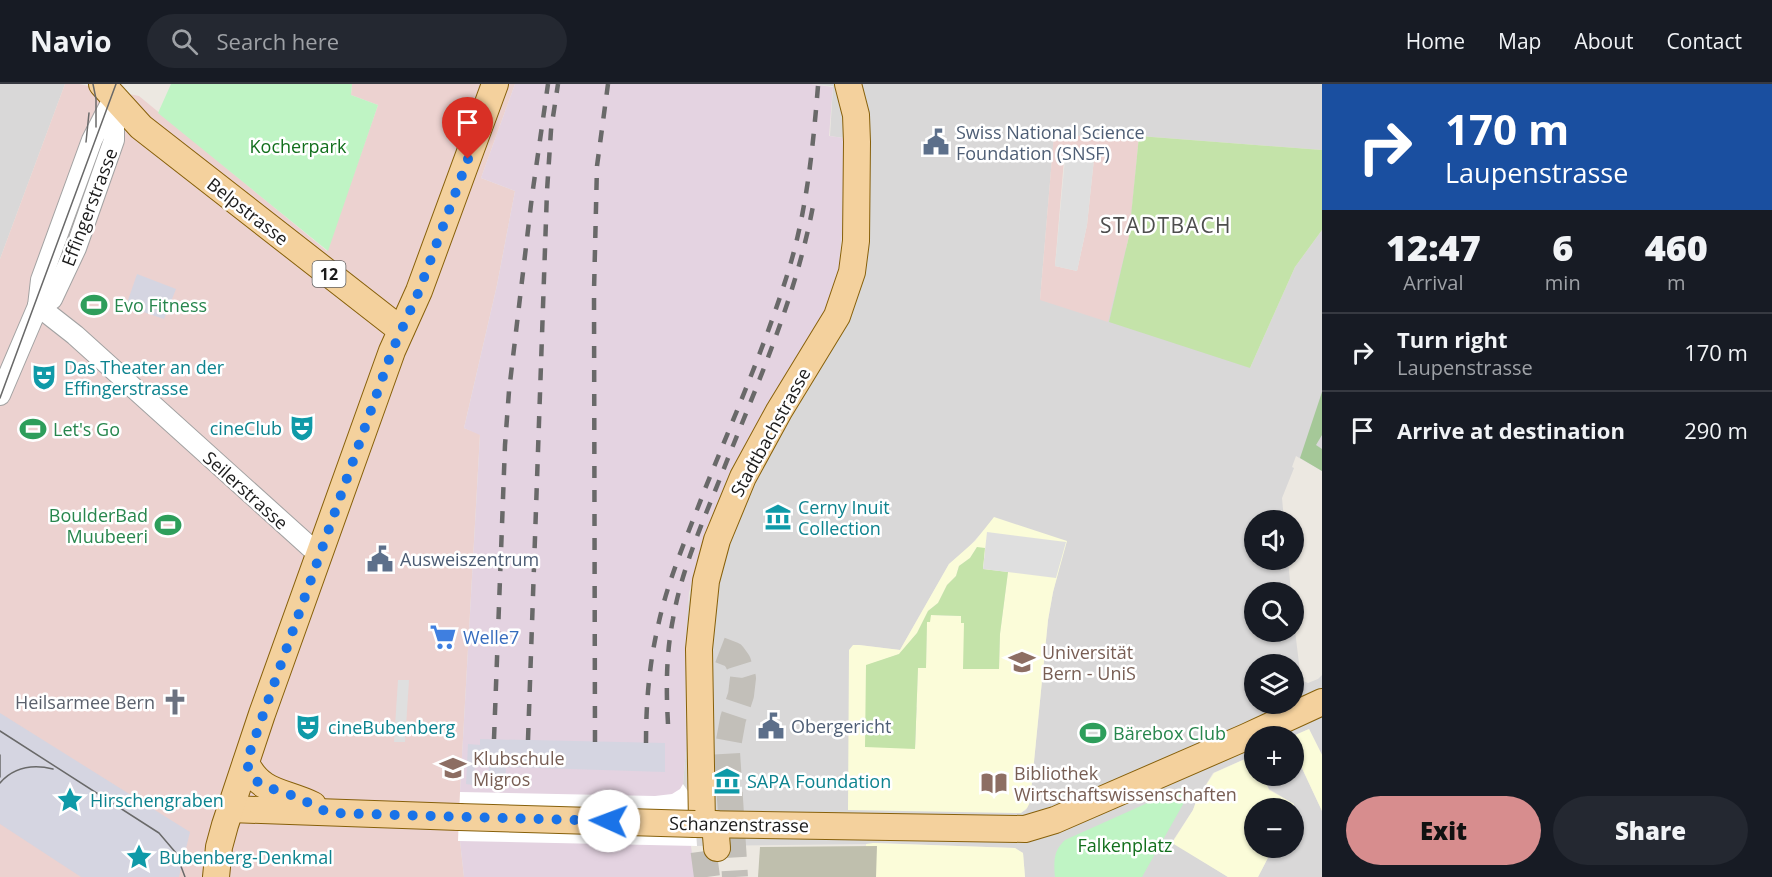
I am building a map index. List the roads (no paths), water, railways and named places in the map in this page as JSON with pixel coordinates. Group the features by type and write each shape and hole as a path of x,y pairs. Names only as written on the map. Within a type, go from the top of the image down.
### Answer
{"main road":[{"path":"216,877 219,848 228,817 319,555 401,330 419,291 495,84"},
{"name":"Stadtbachstrasse","path":"707,830 709,649 706,581 729,505 753,456 837,316 852,272 856,241 857,133 855,110 848,84"},
{"name":"Belpstrasse","path":"111,88 141,127 401,330"},
{"name":"Schanzenstrasse","path":"246,763 255,780 264,786 297,797 329,813 459,817 707,830 1019,830 1040,825 1322,702"},
{"name":"Schanzenstrasse","path":"228,817 312,824 329,813"}],"street":[{"name":"Effingerstrasse","path":"0,395 38,306 41,280 111,88"},
{"name":"Seilerstrasse","path":"38,306 75,335 319,555"}],"tunnel":[{"path":"720,650 733,655 743,678 727,752 735,877"},
{"path":"707,877 703,847 712,811"}],"tram line":[{"path":"93,84 96,99 96,127"},
{"path":"0,398 116,84"},
{"path":"86,142 89,113"},
{"path":"0,731 159,833 176,853 185,877"},
{"path":"0,755 0,777"},
{"path":"0,783 11,773 24,768 53,769"}],"railway":[{"path":"494,739 509,391 548,84"},
{"path":"528,740 547,191 551,130 558,84"},
{"path":"595,742 594,291 597,166 608,84"},
{"path":"646,743 650,670 667,591 770,325 789,269 808,178 818,86"},
{"path":"668,724 669,645 681,584 785,311 796,277 813,206"}],"place":[{"name":"Swiss National Science Foundation (SNSF)","path":"936,142"},
{"name":"Evo Fitness","path":"94,305"},
{"name":"Das Theater an der Effingerstrasse","path":"44,377"},
{"name":"cineClub","path":"302,428"},
{"name":"Let's Go","path":"33,429"},
{"name":"Cerny Inuit Collection","path":"778,517"},
{"name":"BoulderBad Muubeeri","path":"168,525"},
{"name":"Ausweiszentrum","path":"380,559"},
{"name":"Welle7","path":"443,637"},
{"name":"Universität Bern - UniS","path":"1022,662"},
{"name":"Heilsarmee Bern","path":"175,702"},
{"name":"Obergericht","path":"771,726"},
{"name":"cineBubenberg","path":"308,727"},
{"name":"Bärebox Club","path":"1093,733"},
{"name":"Klubschule Migros","path":"453,768"},
{"name":"SAPA Foundation","path":"727,781"},
{"name":"Bibliothek Wirtschaftswissenschaften","path":"994,783"},
{"name":"Hirschengraben","path":"70,800"},
{"name":"Bubenberg-Denkmal","path":"139,857"}],"district":[{"name":"STADTBACH","path":"1166,225"}],"park label":[{"name":"Kocherpark","path":"298,146"},
{"name":"Falkenplatz","path":"1125,845"}]}
